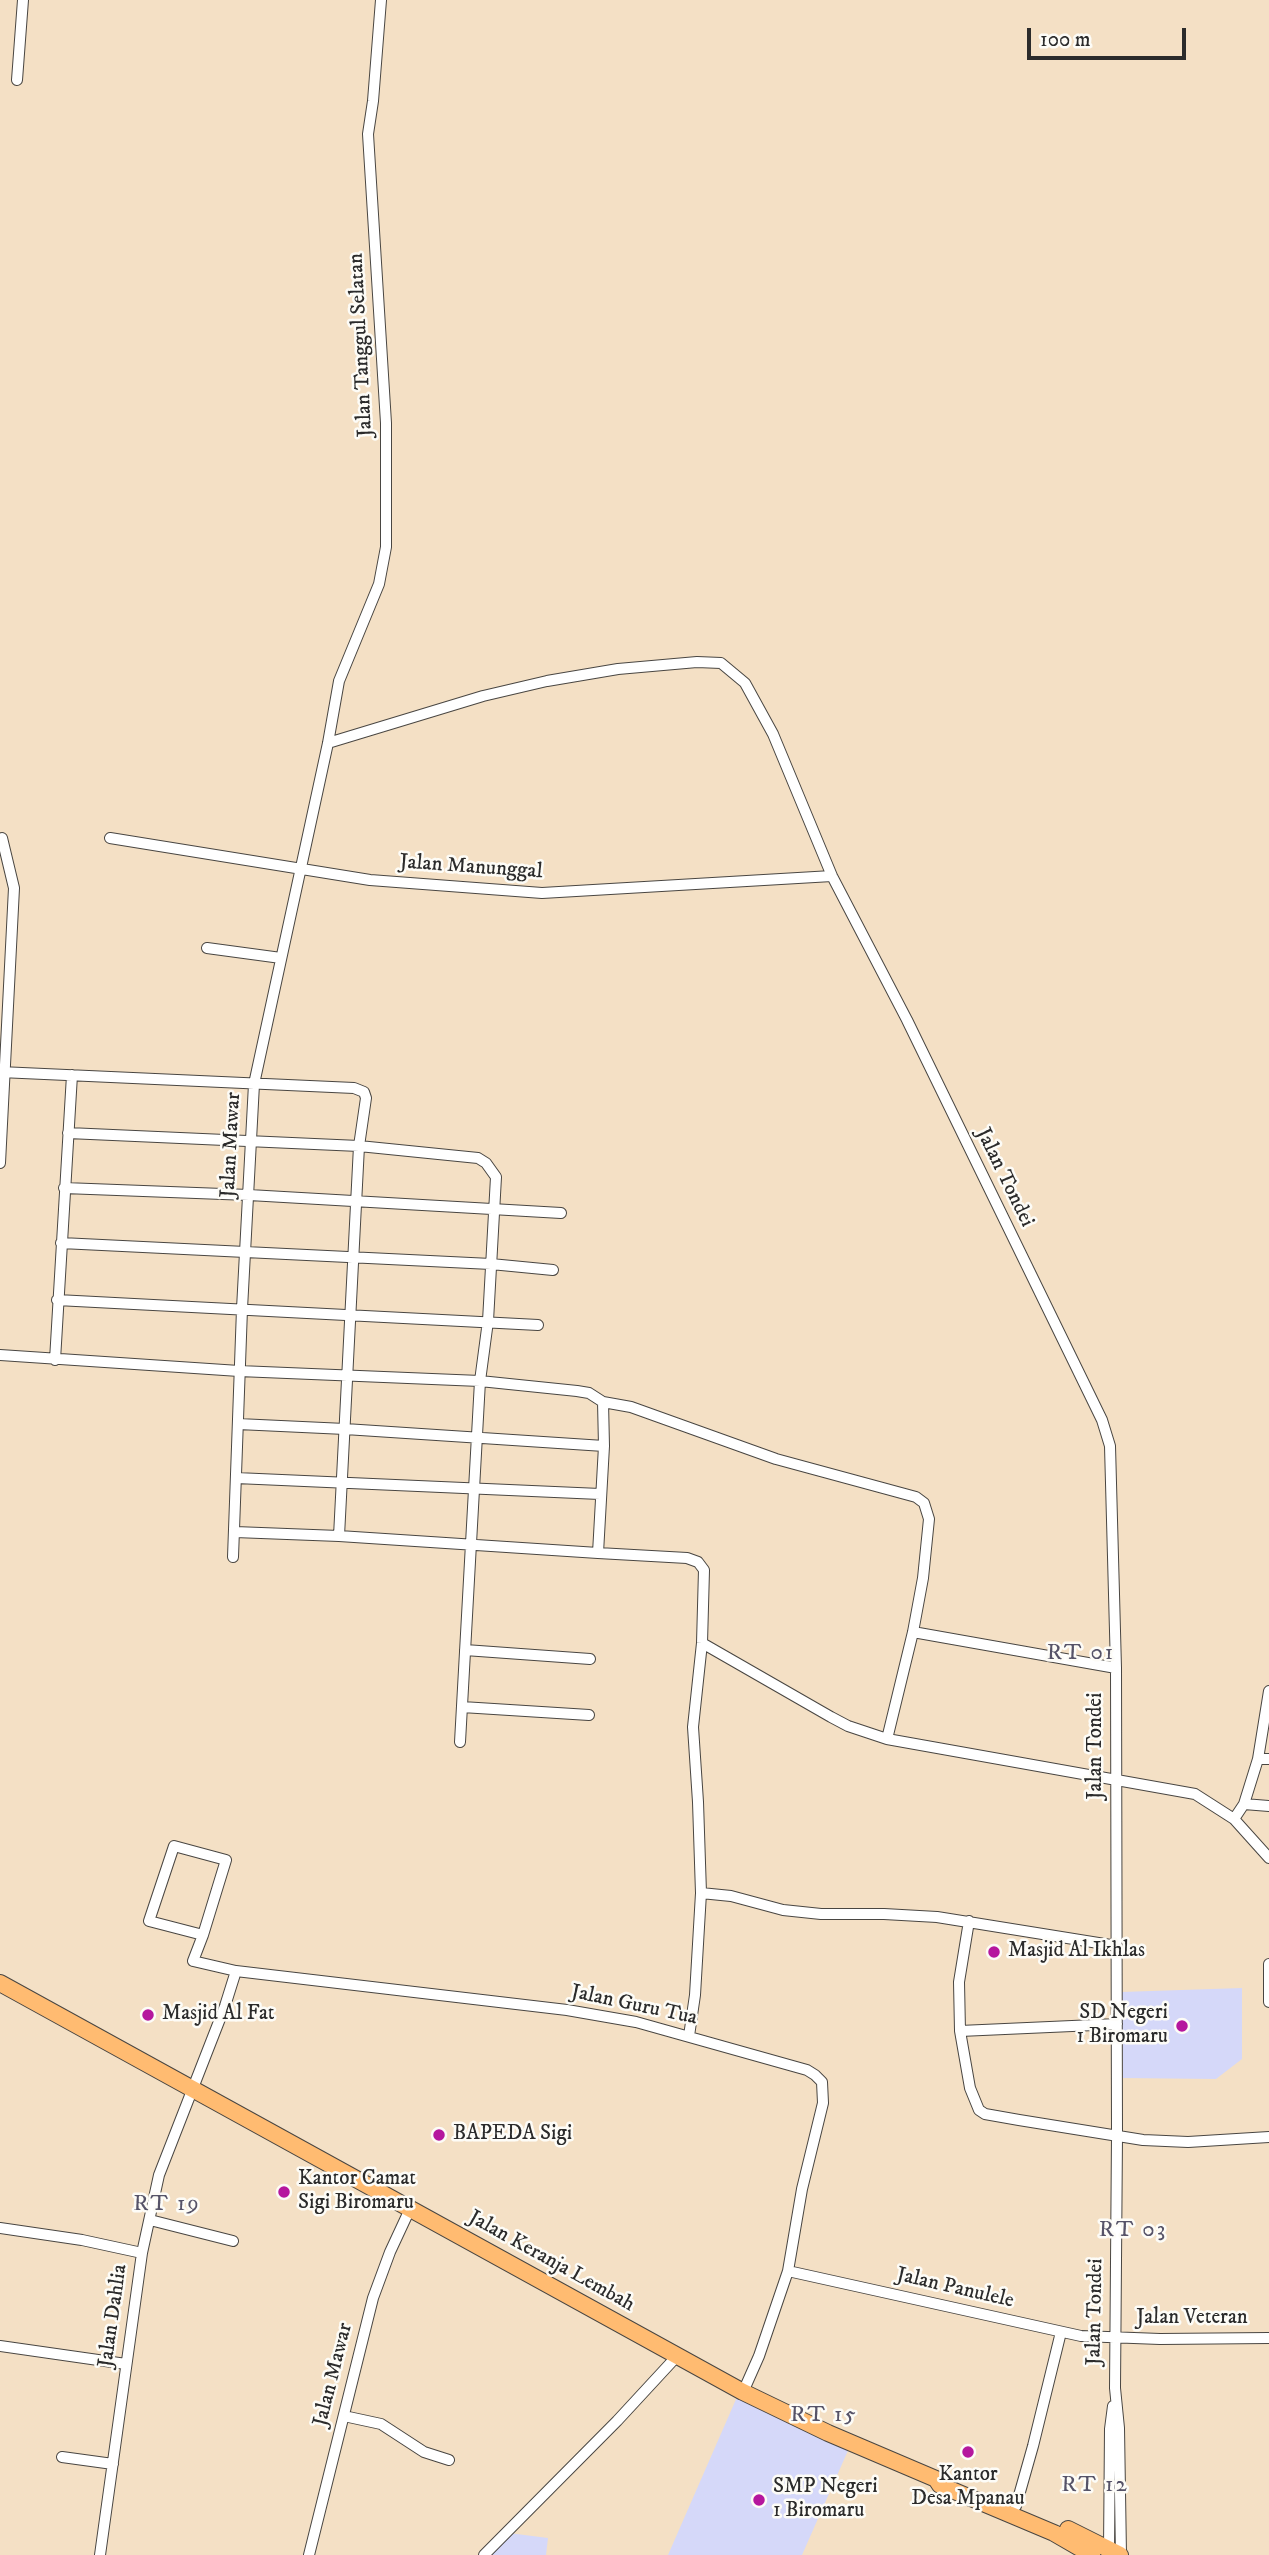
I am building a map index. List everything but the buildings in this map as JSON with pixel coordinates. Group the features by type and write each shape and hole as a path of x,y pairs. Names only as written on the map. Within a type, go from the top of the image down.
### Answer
{"main road":[{"name":"Jalan Keranja Lembah","path":"0,1983 743,2392 936,2479 940,2485 1054,2533 1092,2555"},
{"path":"936,2479 944,2477 1016,2506 1116,2554"}],"street":[{"path":"17,80 23,0"},
{"name":"Jalan Tanggul Selatan","path":"328,743 339,681 379,584 386,547 386,423 368,134 381,0"},
{"name":"Jalan Tondei","path":"328,743 482,696 547,681 656,664 721,663 745,682 773,733 832,876 863,932 1050,1308 1108,1434 1116,1668 1115,2388 1119,2428 1116,2554"},
{"name":"Jalan Mawar","path":"233,1558 239,1371 254,1084 328,743"},
{"path":"0,1163 2,1072 14,888 2,838"},
{"name":"Jalan Manunggal","path":"110,838 370,880 542,893 832,876"},
{"path":"207,948 281,958"},
{"path":"2,1072 354,1088 364,1092 366,1098 359,1146 339,1536"},
{"path":"55,1360 72,1075"},
{"path":"68,1132 359,1146 478,1158 486,1163 496,1177 488,1321 480,1381 460,1742"},
{"path":"64,1188 249,1195 561,1213"},
{"path":"61,1243 491,1264 553,1270"},
{"path":"57,1300 538,1325"},
{"path":"0,1355 239,1371 480,1381 589,1393 603,1402 631,1407 776,1459 916,1497 924,1503 929,1519 922,1578 913,1632 887,1739"},
{"path":"598,1552 604,1446 603,1402"},
{"path":"238,1424 604,1446"},
{"path":"236,1478 340,1480 600,1494"},
{"path":"235,1532 675,1556 698,1562 704,1570 705,1578 702,1643 693,1727 701,1893 695,1995 689,2036"},
{"path":"913,1632 1116,1668"},
{"path":"702,1643 848,1726 887,1739 1195,1794 1234,1819 1269,1858"},
{"path":"465,1650 590,1659"},
{"path":"1234,1819 1244,1804 1264,1759 1269,1692"},
{"path":"462,1707 589,1715"},
{"path":"1244,1804 1269,1806"},
{"path":"174,1846 226,1860 203,1935 149,1921 174,1846"},
{"path":"701,1893 732,1896 796,1912 916,1915 969,1921 1117,1946"},
{"path":"969,1921 959,1982 960,2031 970,2088 979,2110 985,2114 1019,2120 1174,2142 1269,2137"},
{"name":"Jalan Guru Tua","path":"203,1935 193,1961 236,1971 567,2010 636,2022 807,2070 822,2082 823,2103 802,2189 788,2271 759,2356 743,2392"},
{"path":"1269,1964 1269,2002"},
{"path":"194,2090 236,1971"},
{"path":"960,2031 1117,2024"},
{"name":"Jalan Dahlia","path":"100,2555 142,2253 159,2175 194,2090"},
{"name":"Jalan Mawar","path":"309,2555 373,2298 410,2209"},
{"path":"150,2220 233,2241"},
{"path":"0,2228 82,2240 142,2253"},
{"name":"Jalan Panulele","path":"788,2271 1061,2332 1115,2338"},
{"path":"1016,2506 1034,2446 1061,2332"},
{"name":"Jalan Veteran","path":"1115,2338 1269,2338"},
{"path":"0,2346 126,2364"},
{"path":"484,2555 617,2421 678,2355"},
{"path":"344,2416 381,2424 424,2452 449,2460"},
{"path":"62,2457 113,2464"}],"shaded area":[{"name":"SD Negeri 1 Biromaru","path":"1242,1988 1242,2059 1216,2079 1123,2078 1121,1992"},
{"name":"SMP Negeri 1 Biromaru","path":"737,2397 850,2446 802,2555 668,2555"},
{"path":"509,2533 548,2538 546,2555 487,2555"}],"place":[{"name":"Masjid Al Ikhlas","path":"994,1952"},
{"name":"Masjid Al Fat","path":"148,2015"},
{"name":"SD Negeri 1 Biromaru","path":"1182,2026"},
{"name":"BAPEDA Sigi","path":"439,2135"},
{"name":"Kantor Camat Sigi Biromaru","path":"284,2192"},
{"name":"Kantor Desa Mpanau","path":"968,2452"},
{"name":"SMP Negeri 1 Biromaru","path":"759,2500"}],"district":[{"name":"RT 01","path":"1081,1654"},
{"name":"RT 19","path":"167,2205"},
{"name":"RT 03","path":"1133,2231"},
{"name":"RT 15","path":"824,2416"},
{"name":"RT 12","path":"1095,2486"}]}
